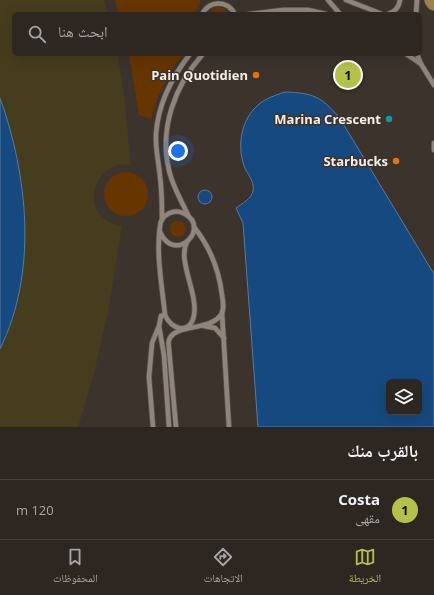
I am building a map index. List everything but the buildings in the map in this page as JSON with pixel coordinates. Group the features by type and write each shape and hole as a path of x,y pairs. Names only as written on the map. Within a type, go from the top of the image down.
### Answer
{"lane":[{"path":"226,0 233,12"},
{"path":"328,0 338,12"},
{"path":"346,0 377,12"},
{"path":"392,12 398,7 400,0"},
{"path":"416,12 417,0"},
{"path":"204,12 213,2 228,5"},
{"path":"266,12 308,10 317,12"},
{"path":"189,56 172,81 158,117 156,135 161,188 162,220 160,226 159,253 165,315 166,319 176,328 204,326 215,328 224,340"},
{"path":"201,56 180,85 169,115 166,153 169,171 188,215 209,250 218,272 223,301 222,313 229,427"},
{"path":"409,56 421,64"},
{"path":"418,56 434,85"},
{"path":"434,143 434,150"},
{"path":"162,220 170,212 176,211 188,215"},
{"path":"176,427 169,340 174,332 190,326 193,320 194,301 184,252 187,242 191,238 194,227"},
{"path":"160,232 166,242 171,244 177,245 187,242"},
{"path":"204,326 211,323 222,313"},
{"path":"153,427 149,377 152,343 159,326 161,316 165,315"},
{"path":"159,326 164,355 169,427"}],"shaded area":[{"path":"115,0 201,0 195,12 118,12"},
{"path":"216,7 224,8 227,12 210,12"},
{"path":"129,56 182,56 170,72 157,99 151,119 139,115"},
{"path":"122,172 130,172 135,173 142,178 147,185 147,203 142,210 135,215 122,216 114,213 107,206 104,198 104,190 107,182 114,175"},
{"path":"175,221 181,221 186,226 184,235 181,237 175,237 170,232 170,226"}],"sand":[{"path":"0,0 104,0 108,12 12,12 12,56 117,56 120,68 126,110 131,165 120,165 110,168 98,181 95,189 95,206 99,213 109,222 122,226 108,313 94,373 78,427 0,427 0,349 7,336 20,291 25,250 23,189 9,124 0,98"}],"water":[{"path":"285,92 303,93 321,100 339,117 434,274 434,427 258,427 243,223 236,208 249,198 253,191 252,181 244,166 242,158 241,141 244,125 252,111 268,99"},
{"path":"0,98 10,128 17,159 25,224 24,256 20,288 12,319 0,349"},
{"path":"205,190 210,192 212,197 210,202 205,204 200,202 198,197 200,192"}],"place":[{"name":"Pain Quotidien","path":"256,75"},
{"name":"Costa","path":"348,75"},
{"name":"Marina Crescent","path":"389,119"},
{"name":"Starbucks","path":"396,161"}]}
